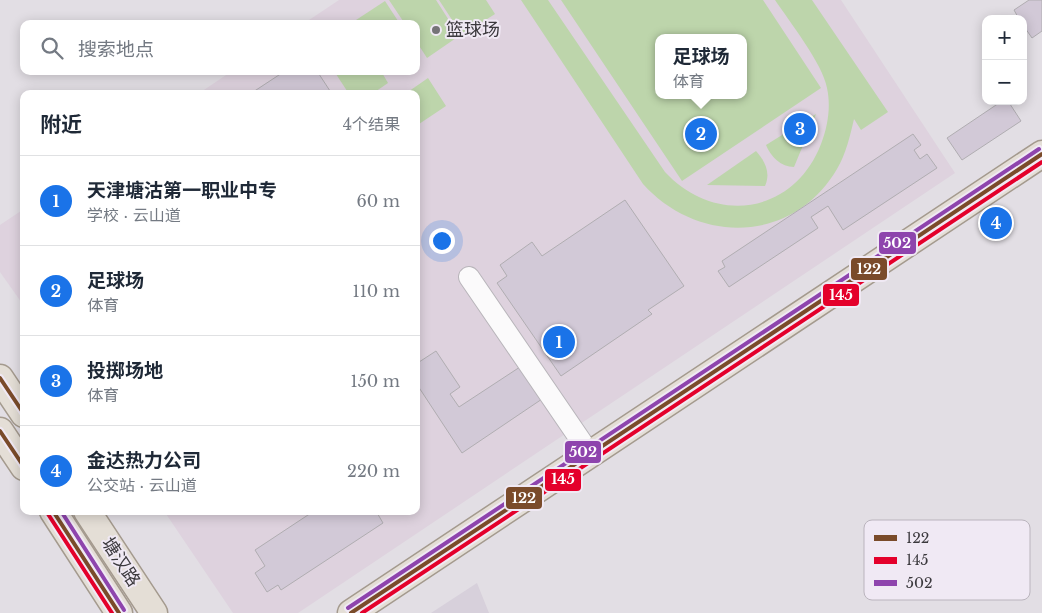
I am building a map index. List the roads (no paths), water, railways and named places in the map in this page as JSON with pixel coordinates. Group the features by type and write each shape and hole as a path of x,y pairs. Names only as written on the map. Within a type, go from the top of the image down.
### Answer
{"main road":[{"path":"351,613 1042,154"},
{"path":"378,613 1042,171"},
{"path":"0,378 20,408"},
{"path":"0,431 20,461"},
{"name":"塘汉路","path":"56,515 119,613"},
{"name":"塘汉路","path":"90,515 154,613"}],"lane":[{"path":"469,277 590,454"}],"place":[{"name":"篮球场","path":"436,30"},
{"name":"投掷场地","path":"800,129"},
{"name":"足球场","path":"701,134"},
{"name":"金达热力公司","path":"996,223"},
{"name":"天津塘沽第一职业中专","path":"559,342"}]}
